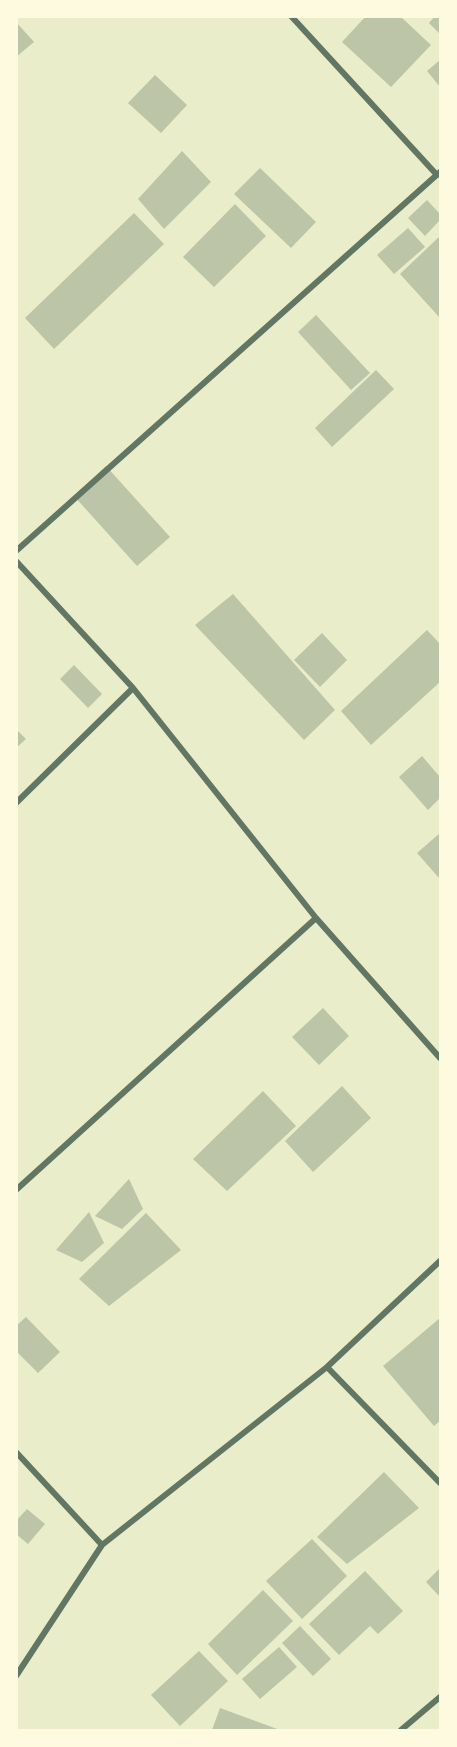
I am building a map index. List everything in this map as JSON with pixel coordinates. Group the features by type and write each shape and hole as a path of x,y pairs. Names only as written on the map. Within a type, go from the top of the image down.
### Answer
{"street":[{"path":"16,551 439,174 291,16"},
{"path":"16,561 133,688 316,918 441,1058"},
{"path":"16,803 133,688"},
{"path":"16,1190 316,918"},
{"path":"16,1676 102,1545 327,1367 441,1262"},
{"path":"327,1367 441,1482"},
{"path":"16,1452 102,1545"},
{"path":"400,1731 441,1697"}],"building":[{"path":"366,16 400,16 431,45 391,87 342,42"},
{"path":"435,16 440,16 440,34 429,23"},
{"path":"16,22 34,42 16,57"},
{"path":"440,60 440,87 427,71"},
{"path":"155,75 187,105 161,133 128,103"},
{"path":"182,151 211,182 164,229 138,199"},
{"path":"260,168 316,222 291,248 234,194"},
{"path":"427,200 440,214 440,220 425,236 408,218"},
{"path":"235,204 266,236 214,287 183,257"},
{"path":"134,213 164,244 54,349 25,318"},
{"path":"408,228 425,247 394,274 377,255"},
{"path":"440,236 440,318 400,274"},
{"path":"316,315 370,373 351,390 298,332"},
{"path":"376,370 394,389 332,447 315,428"},
{"path":"106,466 170,537 137,566 74,496"},
{"path":"233,594 335,710 304,740 195,625"},
{"path":"427,630 440,644 440,682 371,745 341,711"},
{"path":"322,633 347,660 320,687 294,660"},
{"path":"74,665 102,694 88,708 60,679"},
{"path":"16,729 26,739 16,748"},
{"path":"422,756 440,777 440,798 428,810 399,777"},
{"path":"440,833 440,877 439,878 417,853"},
{"path":"323,1008 349,1036 319,1065 292,1037"},
{"path":"342,1086 371,1118 313,1172 285,1141"},
{"path":"263,1091 296,1126 227,1191 193,1159"},
{"path":"129,1179 143,1209 122,1229 95,1216"},
{"path":"89,1212 104,1243 82,1262 56,1250"},
{"path":"146,1213 181,1250 109,1306 79,1279"},
{"path":"26,1317 60,1352 38,1373 16,1351 16,1326"},
{"path":"440,1318 440,1421 434,1426 383,1366"},
{"path":"384,1472 419,1508 347,1564 317,1537"},
{"path":"27,1509 45,1524 28,1544 16,1534 16,1521"},
{"path":"312,1539 347,1576 302,1619 266,1581"},
{"path":"440,1568 440,1597 426,1582"},
{"path":"365,1571 403,1611 378,1634 370,1626 339,1655 309,1624"},
{"path":"263,1590 293,1621 237,1675 208,1644"},
{"path":"300,1626 331,1659 313,1676 282,1643"},
{"path":"279,1647 297,1667 260,1699 242,1679"},
{"path":"199,1651 228,1681 180,1726 151,1695"},
{"path":"220,1708 280,1730 212,1730"}]}
